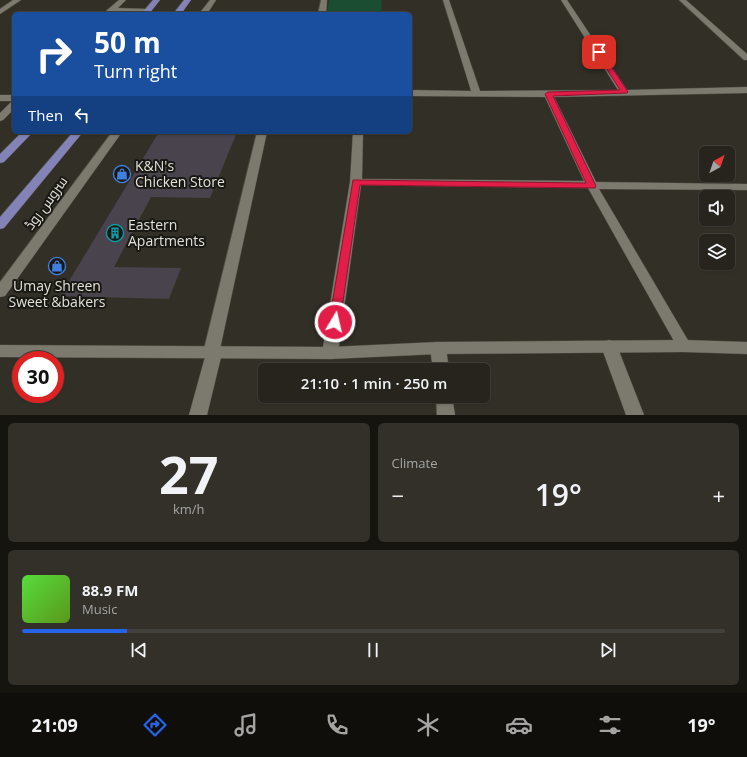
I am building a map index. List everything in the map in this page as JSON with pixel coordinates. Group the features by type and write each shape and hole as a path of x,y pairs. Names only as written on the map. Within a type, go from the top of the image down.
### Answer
{"main road":[{"path":"146,12 158,0"},
{"path":"179,12 188,0"},
{"path":"0,160 26,134"},
{"path":"0,225 76,134"}],"street":[{"path":"0,12 18,0"},
{"path":"110,12 123,0"},
{"path":"204,12 213,0"},
{"path":"322,12 324,0"},
{"path":"446,0 476,92"},
{"path":"564,0 624,92"},
{"path":"682,0 747,58"},
{"path":"110,12 146,12"},
{"path":"412,93 476,92 548,94 747,90"},
{"path":"548,94 592,186 684,346"},
{"path":"0,98 12,98"},
{"path":"0,118 12,106"},
{"name":"سروس روڈ","path":"0,292 116,134"},
{"path":"198,415 262,134"},
{"path":"330,353 356,182 358,134"},
{"path":"356,182 747,187"},
{"path":"0,351 330,353 438,348 609,346 747,348"},
{"path":"609,346 634,415"},
{"path":"438,348 440,363"},
{"path":"445,403 446,415"}],"green space":[{"path":"329,0 381,0 382,12 327,12"}],"building":[{"name":"Eastern Apartments","path":"158,134 236,134 210,198 151,197 114,267 181,268 169,299 60,296"}],"place":[{"name":"K&N's Chicken Store","path":"122,174"},
{"name":"Eastern Apartments","path":"115,233"},
{"name":"Umay Shreen Sweet &bakers","path":"57,266"}],"route":[{"path":"335,322 356,182 592,186 548,94 624,92 599,52"}]}
